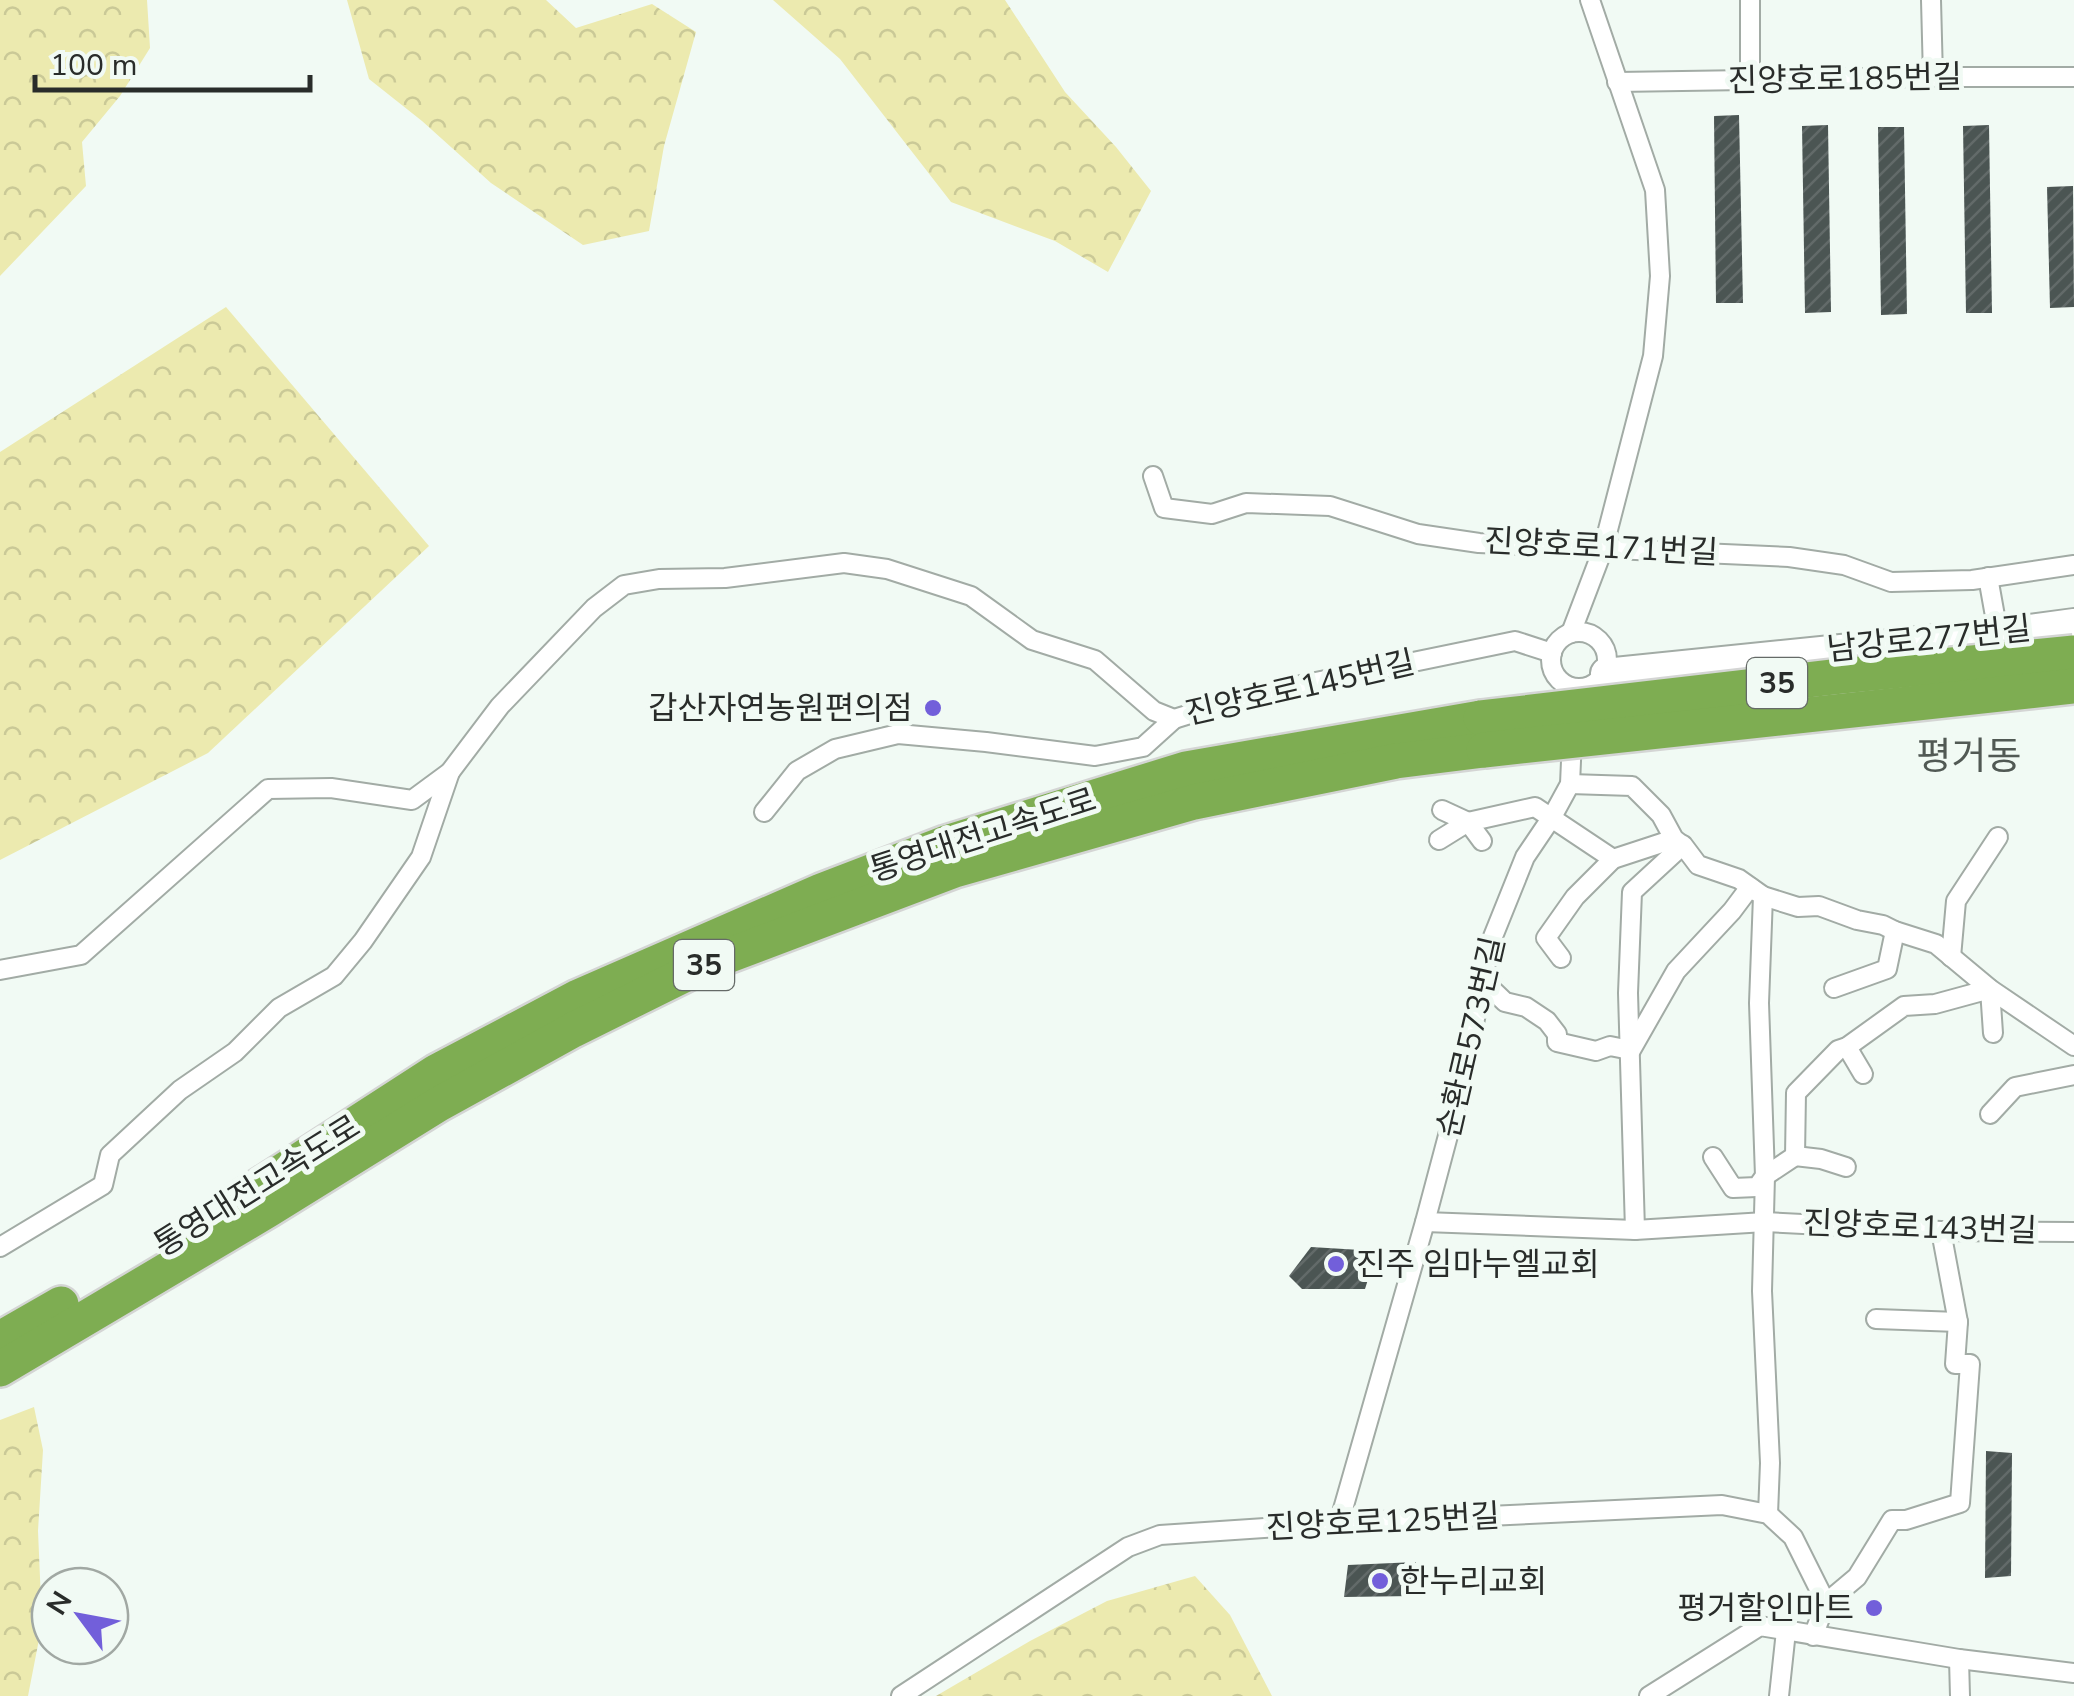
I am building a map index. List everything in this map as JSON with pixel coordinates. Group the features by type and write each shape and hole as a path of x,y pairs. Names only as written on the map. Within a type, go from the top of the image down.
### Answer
{"highway":[{"name":"통영대전고속도로","path":"0,1369 438,1104 573,1030 706,964 955,870 1194,802 1396,761 1483,734 1841,676 2074,652"},
{"name":"통영대전고속도로","path":"0,1339 256,1190 436,1072 578,997 822,890 946,844 1186,769 1483,734 2074,686"}],"street":[{"path":"1571,634 1603,549 1653,356 1660,276 1655,190 1590,0"},
{"path":"1750,0 1750,80"},
{"path":"1930,0 1933,77"},
{"name":"진양호로185번길","path":"1616,82 2074,77"},
{"name":"진양호로171번길","path":"1152,476 1164,508 1212,514 1246,503 1330,506 1418,534 1479,543 1789,557 1844,565 1891,582 1988,577 2074,565"},
{"name":"진양호로145번길","path":"450,772 500,706 594,608 624,586 659,579 725,578 844,563 887,569 971,596 1032,640 1095,660 1154,711 1174,719 1248,696 1515,642 1552,653"},
{"path":"1988,577 1998,633"},
{"name":"남강로277번길","path":"1605,673 2074,623"},
{"path":"1571,634 1597,638 1607,654 1605,673 1592,686 1565,685 1553,672 1552,653 1562,638 1571,634"},
{"name":"순환로573번길","path":"1339,1523 1462,1083 1490,944 1525,856 1570,784 1574,688"},
{"path":"764,812 797,770 836,749 898,734 1095,756 1143,747 1174,719"},
{"path":"0,970 81,955 268,789 332,788 412,800 450,772"},
{"path":"0,1246 102,1185 110,1156 180,1090 236,1052 279,1008 334,976 421,857 450,772"},
{"path":"1570,784 1632,786 1661,815 1698,865 1739,880 1759,894 1798,906 1819,906 1936,944 1990,989 2074,1046"},
{"path":"1439,840 1468,822 1535,807 1614,859"},
{"path":"1442,810 1468,822 1482,841"},
{"path":"1951,957 1956,901 1998,837"},
{"path":"1561,958 1546,938 1574,897 1614,859 1678,842"},
{"path":"1635,1230 1628,994 1632,892 1678,842"},
{"path":"1630,1050 1676,970 1750,887 1759,894"},
{"path":"1759,894 1765,1222"},
{"path":"1834,988 1887,969 1894,931"},
{"path":"1482,980 1505,1002 1526,1007 1547,1021 1558,1034 1557,1042 1596,1051 1610,1046 1630,1050"},
{"path":"1990,989 1993,1033"},
{"path":"1795,1156 1796,1092 1838,1050 1904,1006 1935,1004 1990,989"},
{"path":"1847,1047 1862,1074"},
{"path":"1990,1114 2015,1088 2074,1076"},
{"path":"1713,1156 1733,1188 1758,1187 1765,1176 1795,1156 1846,1167"},
{"name":"진양호로143번길","path":"1425,1222 1635,1230 1765,1222 1941,1231 2074,1232"},
{"name":"진양호로143번길","path":"1765,1222 1762,1292 1770,1463 1768,1514"},
{"path":"1814,1636 1826,1604 1856,1578 1892,1520 1906,1520 1960,1503 1970,1364 1955,1364 1958,1322 1941,1231"},
{"path":"1876,1319 1958,1322"},
{"name":"진양호로125번길","path":"901,1696 1128,1547 1160,1535 1722,1506 1768,1514"},
{"path":"1768,1514 1793,1537 1826,1604"},
{"path":"1649,1696 1760,1626 1959,1659 2074,1673"},
{"path":"1779,1696 1786,1631"},
{"path":"1959,1659 1960,1696"}],"green space":[{"path":"0,0 147,0 150,48 120,96 82,142 86,186 0,276"},
{"path":"347,0 546,0 576,28 652,4 696,32 664,146 649,231 583,245 491,183 369,79"},
{"path":"773,0 1005,0 1065,92 1151,191 1108,272 1055,241 951,202 840,59"},
{"path":"226,307 429,546 208,753 0,860 0,452"},
{"path":"34,1407 43,1450 40,1566 30,1566 30,1666 34,1666 28,1696 0,1696 0,1420"},
{"path":"1195,1576 1230,1615 1272,1696 936,1696 1107,1601"}],"building":[{"path":"1739,115 1743,303 1716,303 1714,116"},
{"path":"1828,125 1831,312 1805,313 1802,126"},
{"path":"1989,125 1992,313 1966,313 1963,126"},
{"path":"1878,127 1904,127 1907,314 1881,315"},
{"path":"2073,186 2074,307 2050,308 2047,187"},
{"name":"진주 임마누엘교회","path":"1311,1247 1377,1251 1365,1289 1302,1289 1289,1276"},
{"path":"1986,1451 2012,1453 2011,1576 1985,1578"},
{"name":"한누리교회","path":"1416,1562 1414,1596 1344,1597 1348,1565"}],"place":[{"name":"갑산자연농원편의점","path":"933,708"},
{"name":"진주 임마누엘교회","path":"1336,1264"},
{"name":"한누리교회","path":"1380,1581"},
{"name":"평거할인마트","path":"1874,1608"}],"district":[{"name":"평거동","path":"1969,756"}]}
